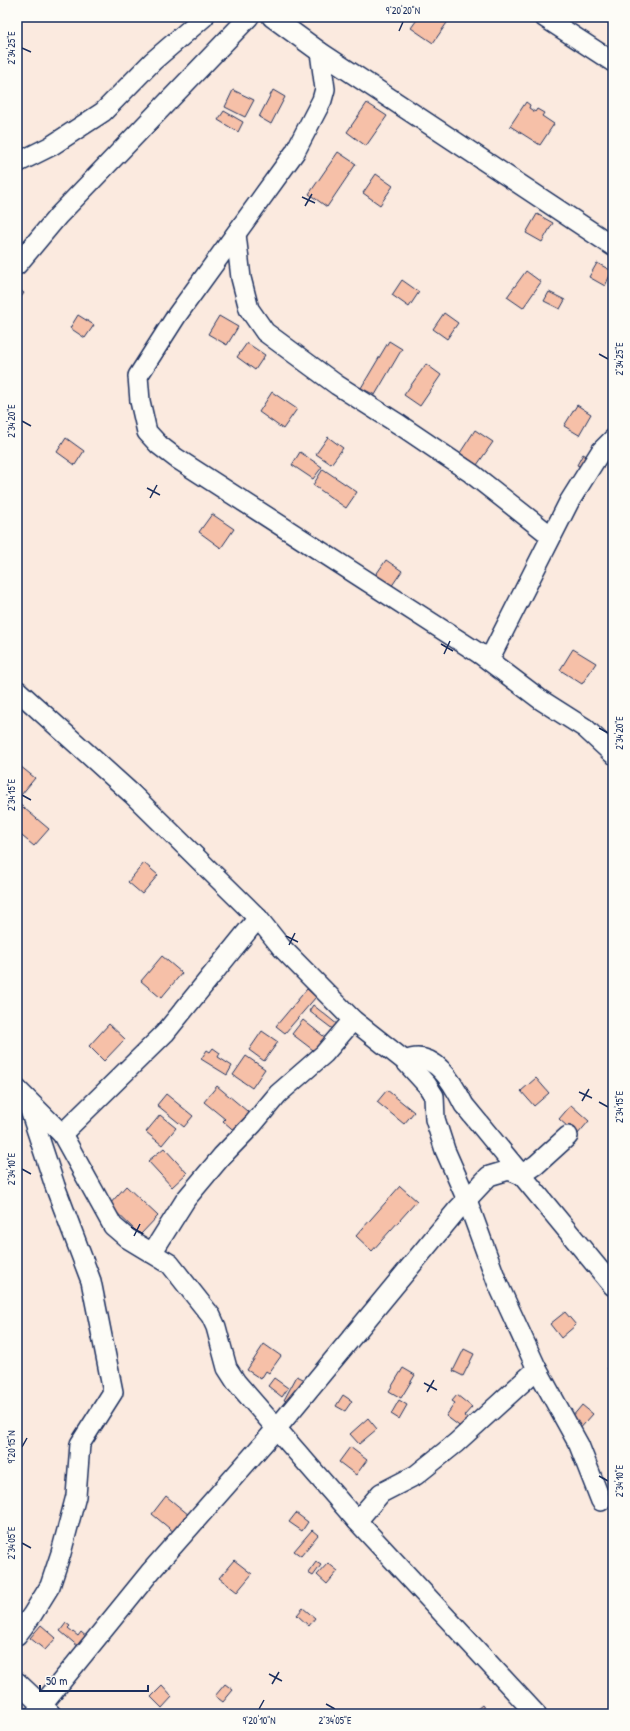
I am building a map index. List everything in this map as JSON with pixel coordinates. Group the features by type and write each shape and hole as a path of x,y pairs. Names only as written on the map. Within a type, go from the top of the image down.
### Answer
{"street":[{"path":"17,163 51,146 103,112 153,61 204,17"},
{"path":"17,265 58,216 249,17"},
{"path":"272,17 320,52 613,246"},
{"path":"544,17 613,62"},
{"path":"320,52 325,89 322,100 295,152 177,315 138,376 140,401 148,432 159,445 176,458 480,654 541,700 584,728 613,754"},
{"path":"236,234 241,278 248,309 265,332 337,385 400,425 470,473 551,536"},
{"path":"480,654 487,656 493,652 568,502 597,458 613,439"},
{"path":"17,690 132,794 258,918 282,948 353,1020 405,1061 427,1085 434,1096 436,1119 445,1150 467,1200 497,1282 537,1369 579,1445 601,1501"},
{"path":"62,1134 165,1033 258,918"},
{"path":"152,1253 186,1199 222,1156 253,1124 278,1094 324,1054 353,1020"},
{"path":"405,1061 421,1057 432,1061 454,1085 464,1105 613,1286"},
{"path":"21,1092 62,1134 113,1226 127,1238 170,1264 211,1316 216,1327 227,1368 236,1382 357,1522 536,1714"},
{"path":"17,1634 32,1615 50,1586 76,1496 80,1444 113,1392 91,1281 21,1092"},
{"path":"521,1175 536,1165 568,1136"},
{"path":"17,1682 43,1711 151,1571 277,1428 467,1200 489,1176 509,1170 521,1175"},
{"path":"357,1522 381,1494 416,1475 456,1443 537,1369"}],"building":[{"path":"419,17 451,17 433,43 411,28"},
{"path":"233,90 254,100 245,117 225,107"},
{"path":"273,90 285,97 271,124 259,117"},
{"path":"526,102 530,105 529,108 535,112 537,109 544,113 542,116 554,124 540,145 510,126"},
{"path":"367,103 387,116 366,146 347,132"},
{"path":"224,111 243,122 238,132 218,120"},
{"path":"338,152 356,164 327,207 309,194"},
{"path":"376,174 393,186 380,205 363,193"},
{"path":"537,214 553,223 542,242 526,233"},
{"path":"597,263 612,271 605,286 589,277"},
{"path":"526,271 541,282 523,308 507,297"},
{"path":"402,280 419,292 409,307 392,295"},
{"path":"17,288 24,293 19,300 17,298"},
{"path":"549,292 565,300 560,309 544,301"},
{"path":"444,313 458,323 447,339 433,329"},
{"path":"78,315 94,325 85,338 70,328"},
{"path":"219,316 238,327 227,345 208,334"},
{"path":"389,341 402,349 375,395 361,388"},
{"path":"247,343 265,355 255,370 237,357"},
{"path":"426,364 441,375 420,406 404,395"},
{"path":"272,392 297,409 283,429 259,412"},
{"path":"577,405 591,414 579,435 564,426"},
{"path":"475,430 493,442 477,465 460,453"},
{"path":"328,437 343,448 331,464 316,454"},
{"path":"66,438 84,451 75,465 57,452"},
{"path":"300,452 322,467 313,479 292,465"},
{"path":"583,454 592,459 587,470 577,465"},
{"path":"323,469 357,492 346,508 313,485"},
{"path":"212,514 234,529 221,548 199,532"},
{"path":"386,560 402,571 391,587 375,576"},
{"path":"573,649 596,663 582,684 560,670"},
{"path":"20,766 35,778 17,800 17,770"},
{"path":"18,803 49,829 34,846 17,832"},
{"path":"144,863 158,875 142,894 128,882"},
{"path":"162,956 182,973 161,998 141,981"},
{"path":"307,989 316,997 285,1033 276,1026"},
{"path":"313,1005 338,1025 334,1030 309,1011"},
{"path":"303,1020 327,1039 317,1053 292,1034"},
{"path":"109,1024 125,1039 104,1061 89,1046"},
{"path":"262,1031 278,1042 264,1061 249,1050"},
{"path":"213,1048 220,1053 218,1057 232,1066 227,1075 201,1059 207,1050 210,1052"},
{"path":"246,1056 265,1069 252,1088 233,1075"},
{"path":"536,1078 549,1093 534,1106 521,1091"},
{"path":"217,1086 253,1116 238,1134 223,1121 225,1119 204,1102"},
{"path":"387,1090 414,1112 404,1124 377,1102"},
{"path":"166,1094 193,1116 184,1127 157,1105"},
{"path":"571,1105 589,1121 577,1135 559,1119"},
{"path":"160,1115 176,1128 162,1145 146,1132"},
{"path":"164,1148 187,1173 172,1187 148,1161"},
{"path":"126,1186 158,1216 140,1235 109,1205"},
{"path":"400,1186 417,1201 372,1251 356,1236"},
{"path":"565,1312 576,1325 561,1338 550,1324"},
{"path":"264,1344 281,1356 269,1373 266,1371 261,1379 247,1370"},
{"path":"464,1349 474,1354 463,1376 453,1371"},
{"path":"612,1364 613,1365 613,1376 607,1368"},
{"path":"403,1368 415,1375 401,1398 389,1391"},
{"path":"297,1376 305,1380 293,1404 284,1400"},
{"path":"274,1378 288,1388 282,1397 268,1386"},
{"path":"343,1395 352,1401 345,1411 336,1406"},
{"path":"457,1395 472,1407 464,1416 469,1420 462,1428 446,1416 455,1403 452,1401"},
{"path":"399,1400 407,1405 399,1419 391,1414"},
{"path":"582,1405 593,1414 578,1431 567,1423"},
{"path":"368,1418 377,1429 359,1444 350,1434"},
{"path":"350,1447 367,1460 356,1475 339,1462"},
{"path":"166,1496 189,1515 175,1533 152,1514"},
{"path":"296,1513 308,1522 302,1531 289,1522"},
{"path":"312,1530 318,1535 301,1556 294,1551"},
{"path":"234,1560 252,1574 237,1592 219,1578"},
{"path":"316,1562 321,1565 313,1576 308,1573"},
{"path":"328,1563 338,1571 327,1584 317,1575"},
{"path":"303,1608 315,1618 309,1626 297,1615"},
{"path":"66,1623 70,1626 68,1628 78,1636 81,1632 88,1638 80,1648 60,1631"},
{"path":"41,1625 56,1638 45,1650 30,1638"},
{"path":"225,1684 233,1690 223,1702 215,1696"},
{"path":"162,1686 172,1697 162,1708 151,1697"},
{"path":"482,1705 489,1714 471,1714"}]}
